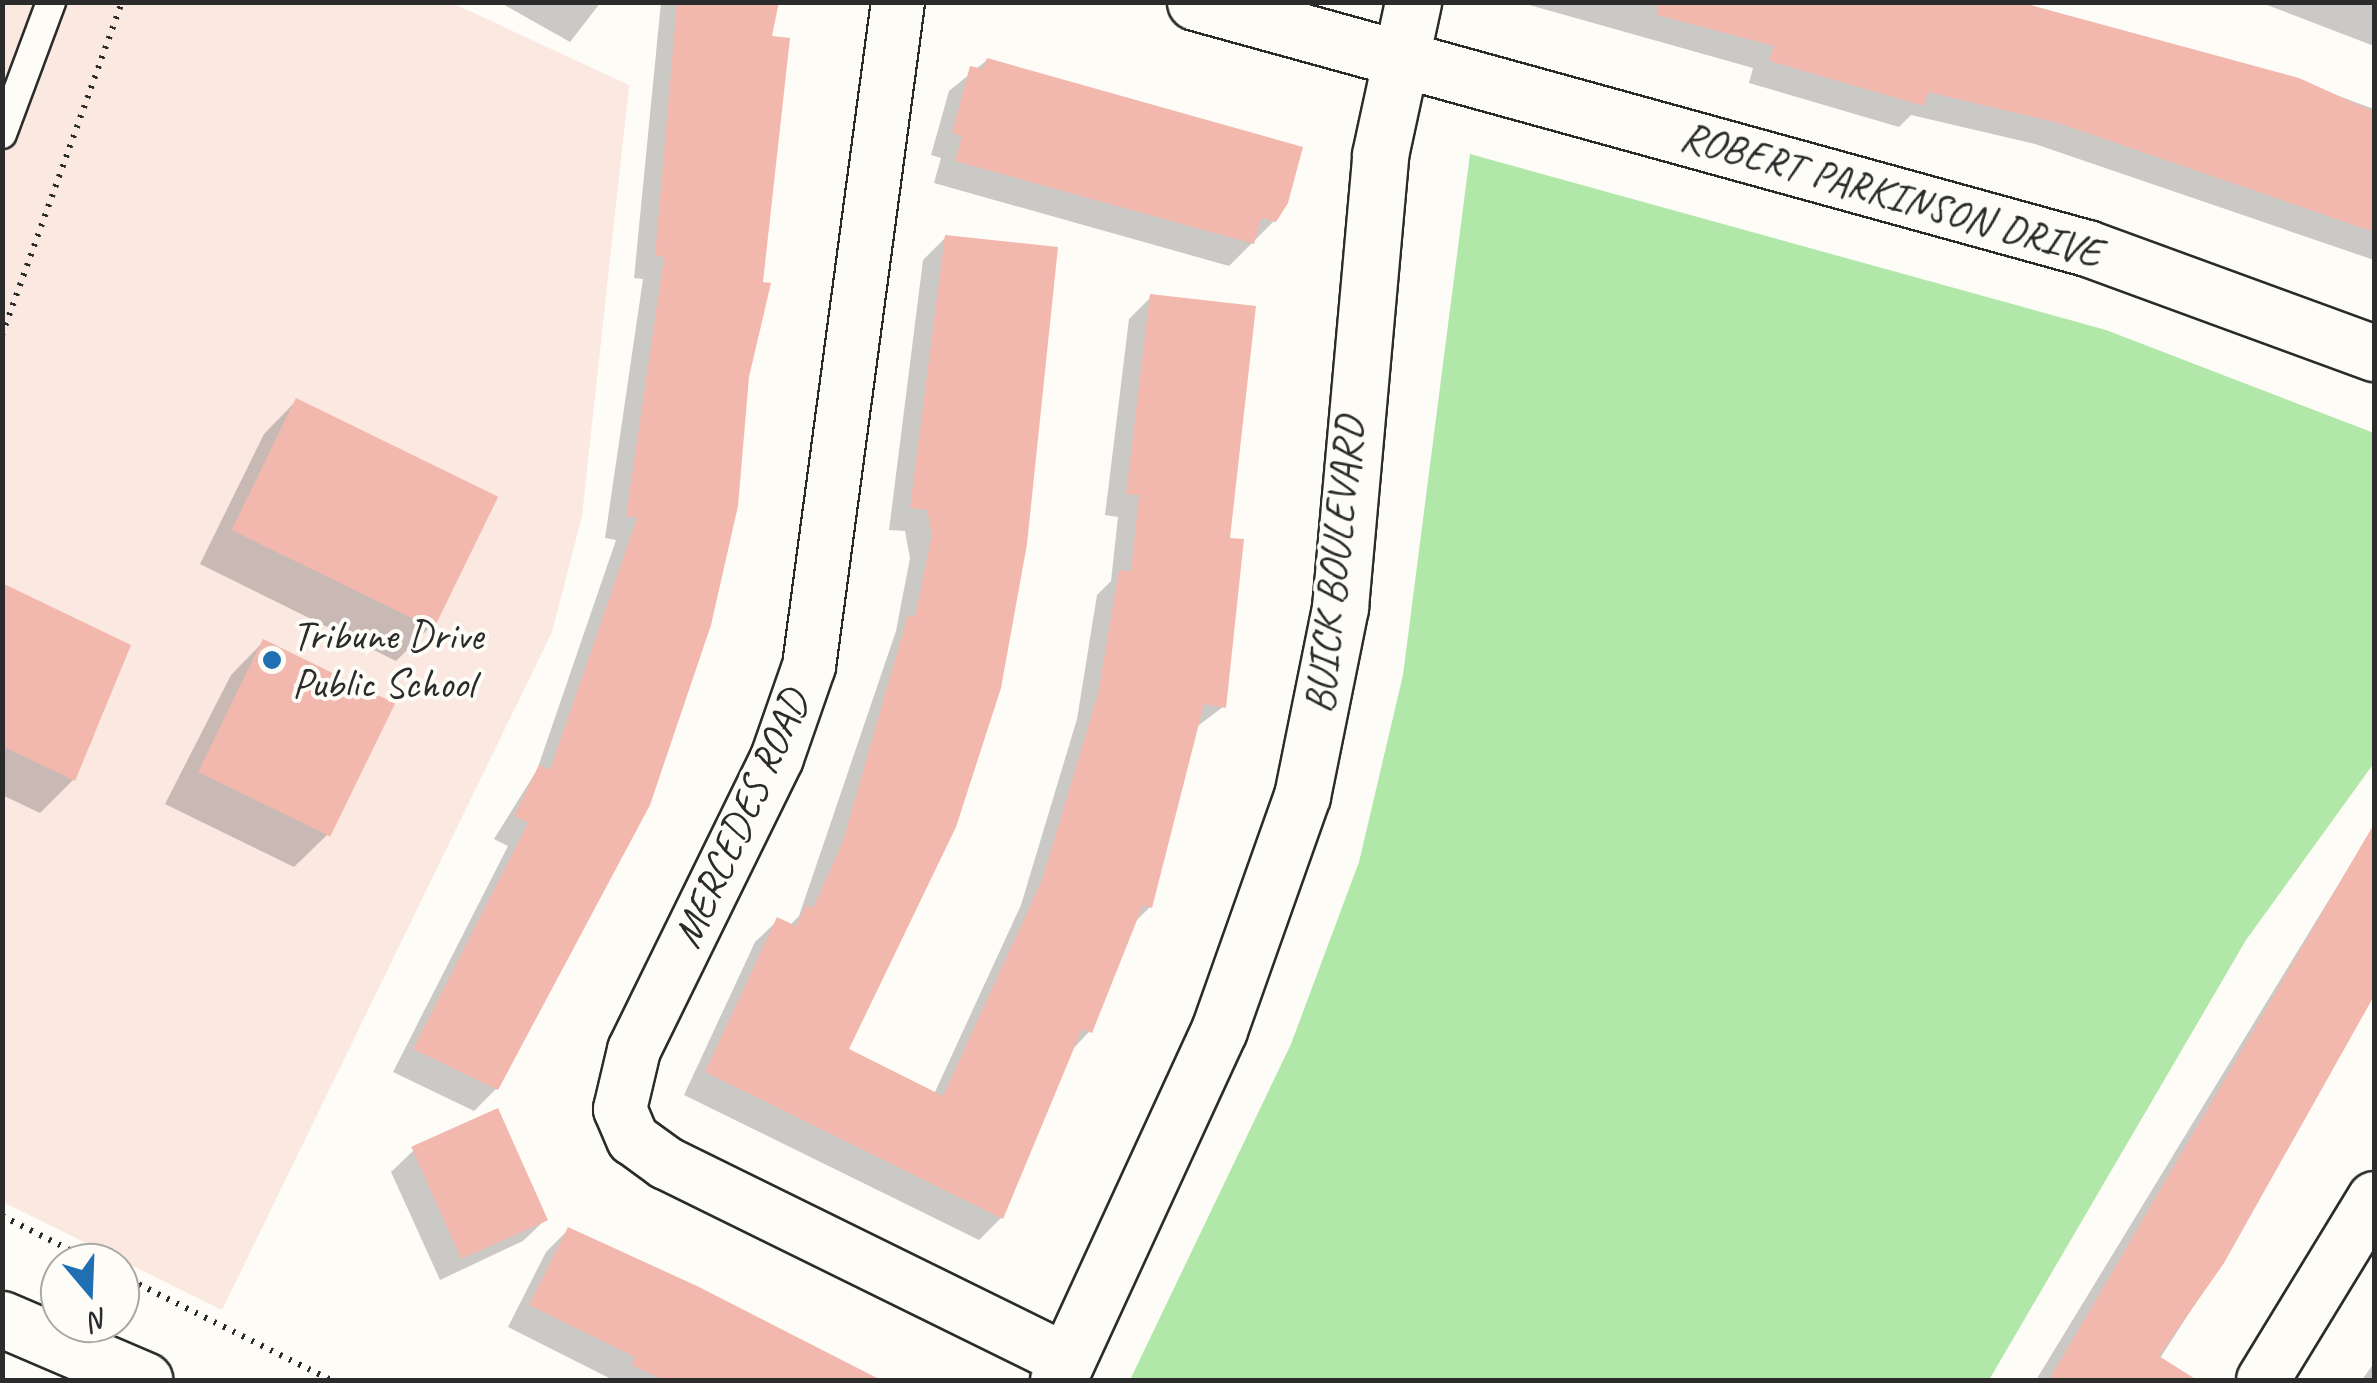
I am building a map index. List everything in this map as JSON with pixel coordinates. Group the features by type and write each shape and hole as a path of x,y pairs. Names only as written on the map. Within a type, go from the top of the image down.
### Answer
{"street":[{"name":"MERCEDES ROAD","path":"898,2 809,666 777,758 634,1050 620,1109 633,1139 666,1163 1063,1371"},
{"name":"ROBERT PARKINSON DRIVE","path":"1195,2 2086,248 2374,353"},
{"name":"BUICK BOULEVARD","path":"1063,1371 1249,956 1302,796 1340,607 1380,155 1412,2"},
{"path":"2263,1380 2374,1198"},
{"path":"2,1319 144,1380"}],"lane":[{"path":"2,134 51,2"}],"path":[{"path":"2,335 122,2"},
{"path":"2,1216 56,1243"},
{"path":"140,1285 331,1380"}],"shaded area":[{"name":"Tribune Drive Public School","path":"2,3 452,3 629,85 582,516 552,632 222,1310 140,1270 140,1243 86,1243 3,1202"}],"green space":[{"path":"1470,154 2106,330 2374,433 2374,763 2246,940 1989,1380 1130,1380 1291,1044 1359,862 1403,675"}],"building":[{"path":"677,2 779,2 772,36 790,38 763,282 771,283 749,377 738,506 711,625 650,805 498,1090 413,1049 528,823 514,816 539,765 550,770 637,518 626,516 664,257 655,256"},
{"path":"1658,2 2019,2 2299,78 2374,112 2374,232 2058,123 1928,92 1924,106 1769,61 1774,46 1657,15"},
{"path":"987,58 1303,147 1288,203 1276,222 1261,218 1254,244 955,161 962,136 952,133 970,66 983,69"},
{"path":"945,235 1058,247 1027,544 1001,688 956,827 849,1049 943,1096 1042,880 1098,694 1119,570 1131,571 1139,495 1126,494 1150,294 1256,306 1230,538 1244,539 1226,708 1204,704 1152,908 1143,905 1092,1033 1082,1029 1003,1219 705,1072 777,917 796,926 806,905 813,908 843,841 908,615 915,617 932,534 927,510 910,508"},
{"path":"296,398 498,497 434,629 232,530"},
{"path":"2,583 131,645 75,781 2,746"},
{"path":"263,639 395,703 330,836 198,772"},
{"path":"2374,824 2374,996 2224,1263 2159,1356 2197,1380 2049,1380"},
{"path":"498,1108 548,1220 461,1259 411,1147"},
{"path":"568,1227 697,1286 881,1380 664,1380 631,1365 635,1357 529,1305"}],"place":[{"name":"Tribune Drive Public School","path":"272,660"}]}
